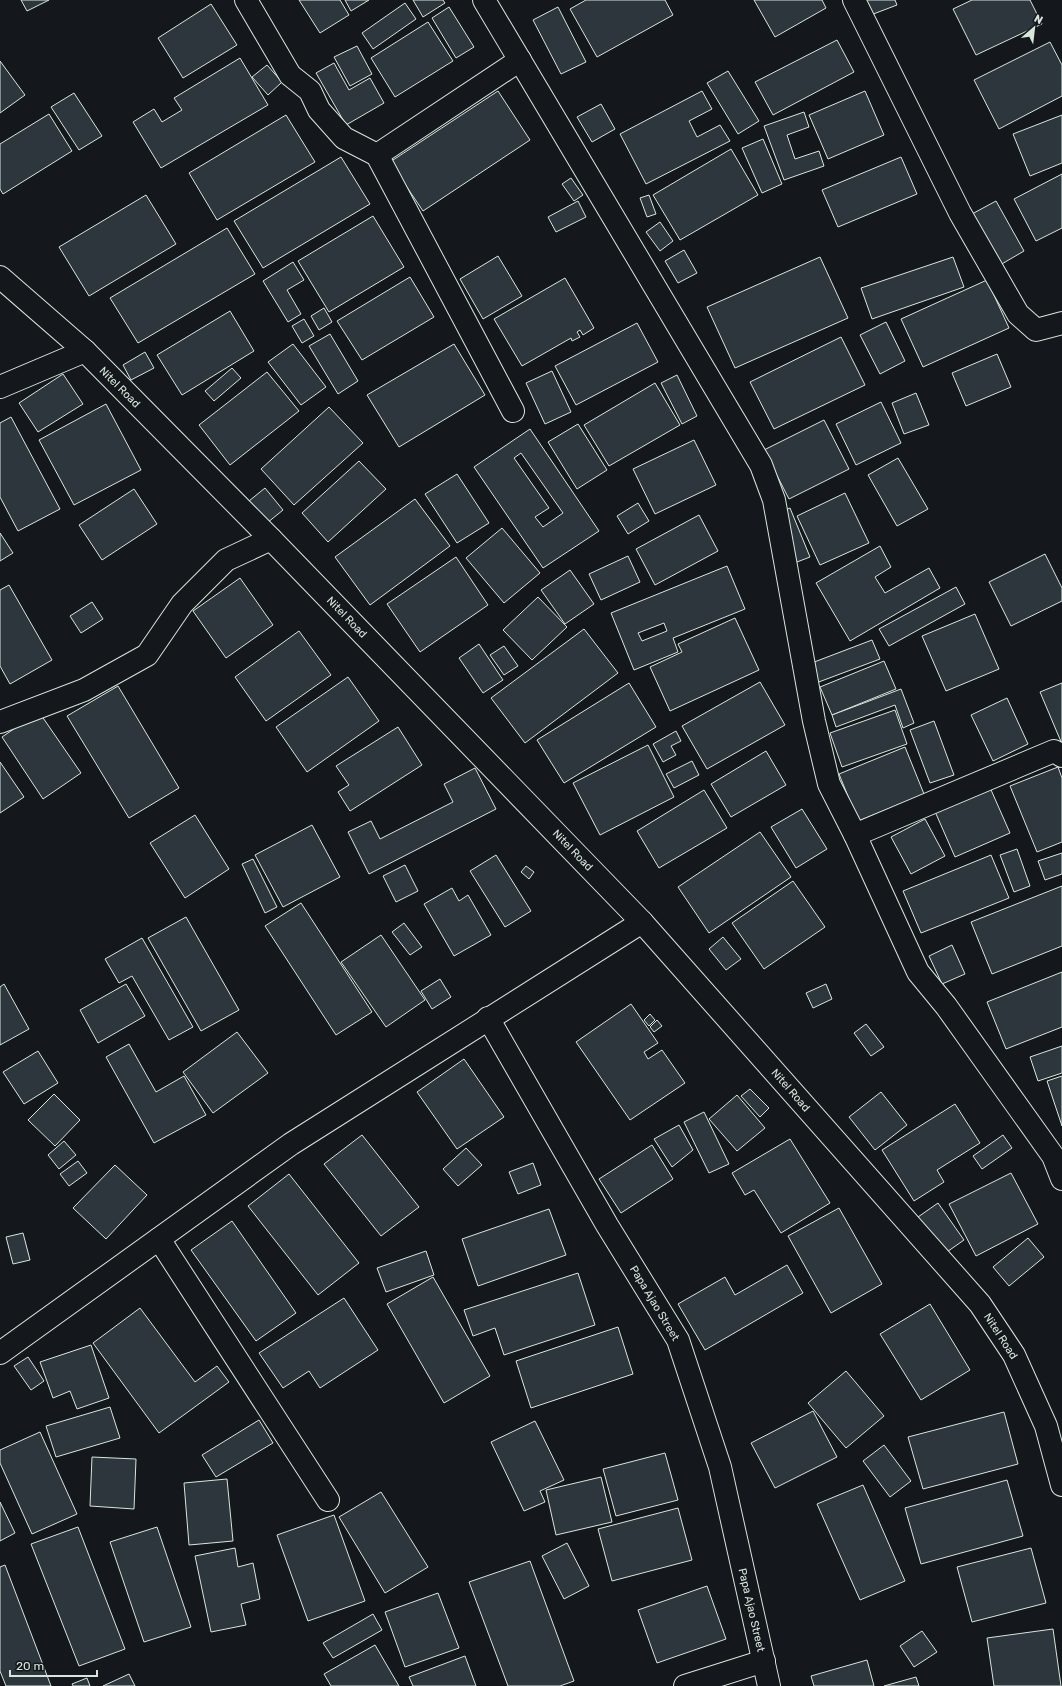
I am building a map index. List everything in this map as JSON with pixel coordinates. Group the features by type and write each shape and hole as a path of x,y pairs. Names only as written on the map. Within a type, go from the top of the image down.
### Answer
{"street":[{"path":"246,0 290,75 310,91 320,110 344,138 377,155 513,411"},
{"path":"484,0 761,465 774,500 814,721 829,784 855,835 918,972 946,1006 1053,1156 1062,1179"},
{"path":"854,0 960,213 1018,314 1036,330 1062,323"},
{"path":"377,155 520,60"},
{"name":"Nitel Road","path":"0,277 85,351 271,538 642,922 980,1304 1014,1355 1054,1420 1062,1485"},
{"path":"0,387 85,351"},
{"path":"0,722 84,690 147,655 182,604 226,560 271,538"},
{"path":"855,835 1054,751 1062,756"},
{"path":"0,1353 291,1144 642,922"},
{"name":"Papa Ajao Street","path":"488,1018 607,1225 678,1340 720,1468 769,1686"},
{"path":"159,1239 328,1500"},
{"path":"685,1686 764,1661"}],"building":[{"path":"21,0 49,0 27,11"},
{"path":"299,0 340,0 349,15 320,33"},
{"path":"345,0 369,0 351,11"},
{"path":"413,0 443,0 445,3 423,17"},
{"path":"586,0 665,0 673,15 597,57 570,9"},
{"path":"754,0 822,0 826,8 775,37"},
{"path":"863,0 895,0 897,5 868,16"},
{"path":"972,0 1030,0 1042,24 976,55 953,9"},
{"path":"405,3 416,19 373,49 362,33"},
{"path":"211,4 237,45 183,78 158,38"},
{"path":"449,7 474,47 456,58 432,18"},
{"path":"558,7 586,62 561,74 533,20"},
{"path":"428,22 453,61 395,97 371,58"},
{"path":"837,40 854,72 773,115 755,82"},
{"path":"1050,42 1062,65 1062,96 999,129 974,80"},
{"path":"357,46 372,74 350,86 334,57"},
{"path":"240,58 268,105 161,168 133,122 154,109 162,122 182,110 174,98"},
{"path":"0,61 25,95 0,113"},
{"path":"334,63 349,90 370,78 384,103 346,125 316,73"},
{"path":"267,65 282,82 268,95 252,77"},
{"path":"728,71 759,121 738,134 707,83"},
{"path":"498,91 530,140 423,211 390,162"},
{"path":"702,91 712,109 689,121 697,137 720,125 730,141 646,184 620,134"},
{"path":"865,91 884,135 828,159 809,115"},
{"path":"74,93 102,136 79,150 51,107"},
{"path":"601,104 615,129 592,142 577,117"},
{"path":"804,112 809,127 787,135 795,159 819,151 824,166 784,180 764,126"},
{"path":"49,114 72,151 3,194 0,189 0,144"},
{"path":"286,115 315,162 217,220 189,173"},
{"path":"1062,115 1062,163 1030,176 1013,134"},
{"path":"763,139 782,184 762,193 742,148"},
{"path":"731,149 758,195 680,240 653,195"},
{"path":"341,157 370,204 263,268 234,221"},
{"path":"901,157 917,194 838,227 822,190"},
{"path":"1062,174 1062,228 1036,241 1014,199"},
{"path":"571,178 583,195 574,201 562,184"},
{"path":"146,195 176,244 89,296 59,247"},
{"path":"649,195 656,214 647,217 640,198"},
{"path":"578,201 586,217 556,232 548,217"},
{"path":"996,201 1024,251 1000,265 972,214"},
{"path":"373,216 404,267 329,312 298,261"},
{"path":"660,222 673,241 660,251 646,232"},
{"path":"227,228 255,274 138,343 110,298"},
{"path":"684,250 697,273 678,283 665,261"},
{"path":"498,256 522,296 483,319 460,279"},
{"path":"820,257 848,318 735,368 707,307"},
{"path":"953,257 964,287 872,319 861,288"},
{"path":"293,262 304,280 287,290 301,314 288,322 263,281"},
{"path":"410,277 434,317 362,360 337,321"},
{"path":"565,278 594,328 583,335 580,330 577,332 580,337 572,341 571,338 522,366 494,319"},
{"path":"987,280 1009,328 923,367 901,319"},
{"path":"324,308 332,322 319,330 311,316"},
{"path":"230,311 254,351 182,395 157,355"},
{"path":"304,319 314,336 302,343 292,326"},
{"path":"886,322 905,361 880,374 860,335"},
{"path":"637,323 658,362 576,405 555,366"},
{"path":"330,334 358,381 338,394 309,346"},
{"path":"841,337 865,385 774,429 750,382"},
{"path":"293,344 326,387 301,405 268,362"},
{"path":"454,344 485,395 399,447 367,395"},
{"path":"145,352 154,368 131,380 123,365"},
{"path":"997,354 1011,387 966,406 952,373"},
{"path":"232,368 241,378 214,401 205,391"},
{"path":"552,371 571,412 545,424 526,383"},
{"path":"267,372 299,411 230,465 199,425"},
{"path":"63,374 83,404 38,432 19,403"},
{"path":"677,375 697,416 682,424 661,383"},
{"path":"655,383 680,425 609,466 584,425"},
{"path":"916,393 929,425 904,434 892,403"},
{"path":"881,402 901,443 856,465 836,424"},
{"path":"106,404 141,470 74,505 39,440"},
{"path":"329,407 363,443 294,505 261,469"},
{"path":"11,417 60,509 18,531 0,497 0,423"},
{"path":"824,420 849,469 789,499 764,450"},
{"path":"578,424 607,470 577,489 548,442"},
{"path":"530,429 599,531 543,568 474,467","holes":["521,453 563,513 543,527 535,517 549,508 514,458"]},
{"path":"694,440 716,485 655,514 633,469"},
{"path":"898,458 928,509 897,526 868,475"},
{"path":"359,461 386,489 328,542 302,513"},
{"path":"457,474 489,523 457,543 425,494"},
{"path":"265,488 283,510 267,523 249,501"},
{"path":"134,489 157,524 102,560 79,525"},
{"path":"845,493 869,543 820,565 797,516"},
{"path":"415,499 450,546 370,605 335,557"},
{"path":"638,503 649,521 628,534 617,516"},
{"path":"790,508 810,557 797,562 777,513"},
{"path":"699,515 718,551 655,585 636,549"},
{"path":"502,528 540,573 504,603 466,558"},
{"path":"0,533 13,553 0,561"},
{"path":"880,546 891,567 875,577 885,593 929,568 940,588 850,641 816,583"},
{"path":"1045,554 1062,588 1062,601 1011,626 989,582"},
{"path":"628,556 640,582 601,600 589,574"},
{"path":"456,557 488,605 420,652 387,604"},
{"path":"727,566 745,609 673,638 678,652 634,670 611,613","holes":["664,623 667,631 642,641 638,633"]},
{"path":"570,570 594,604 565,624 541,590"},
{"path":"240,578 273,625 226,658 193,611"},
{"path":"9,585 52,660 10,684 0,666 0,590"},
{"path":"956,587 965,604 889,646 879,629"},
{"path":"538,597 567,627 532,660 503,630"},
{"path":"92,602 103,619 81,633 70,616"},
{"path":"975,614 999,669 946,691 922,636"},
{"path":"735,618 759,670 670,711 650,667 682,652 678,644"},
{"path":"584,629 618,673 525,743 491,698"},
{"path":"299,631 331,675 266,721 235,677"},
{"path":"872,640 880,659 816,683 809,664"},
{"path":"479,644 503,680 483,693 459,658"},
{"path":"504,646 518,666 504,675 490,655"},
{"path":"884,661 896,689 832,715 820,687"},
{"path":"348,677 379,721 307,772 276,727"},
{"path":"760,682 785,725 707,769 682,726"},
{"path":"629,683 656,727 564,783 537,740"},
{"path":"1062,683 1062,744 1040,692"},
{"path":"118,686 179,788 129,818 67,716"},
{"path":"901,689 914,723 903,728 895,705 836,727 832,715"},
{"path":"1007,698 1028,744 993,761 971,715"},
{"path":"895,710 907,744 842,767 830,733"},
{"path":"39,712 81,773 43,799 2,737"},
{"path":"934,721 954,775 930,783 910,730"},
{"path":"398,727 422,765 350,811 338,792 349,785 336,766"},
{"path":"676,731 681,741 671,746 676,755 663,762 653,744"},
{"path":"648,745 674,797 600,835 573,783"},
{"path":"905,747 924,794 858,821 839,774"},
{"path":"766,751 786,785 731,817 711,784"},
{"path":"692,761 699,775 674,788 666,774"},
{"path":"0,762 24,797 0,813"},
{"path":"1058,767 1062,778 1062,842 1037,852 1010,786"},
{"path":"475,768 496,809 369,874 348,832 371,821 380,839 453,802 444,784"},
{"path":"988,783 1010,833 955,857 933,807"},
{"path":"704,790 727,828 659,868 637,831"},
{"path":"802,809 827,849 796,868 771,827"},
{"path":"195,815 229,869 185,898 150,843"},
{"path":"925,819 945,856 911,874 891,837"},
{"path":"312,825 340,877 283,907 255,855"},
{"path":"760,832 791,877 709,933 678,887"},
{"path":"1017,849 1030,886 1014,892 1000,855"},
{"path":"1062,853 1062,874 1045,880 1038,861"},
{"path":"496,855 531,911 505,927 470,871"},
{"path":"991,855 1009,898 921,933 903,891"},
{"path":"253,859 277,907 265,913 242,864"},
{"path":"405,865 418,891 396,902 383,876"},
{"path":"526,866 534,872 529,879 521,872"},
{"path":"793,881 825,927 764,969 732,923"},
{"path":"1062,886 1062,946 992,974 971,922"},
{"path":"452,888 459,901 468,895 491,935 454,956 424,904"},
{"path":"301,903 372,1012 336,1035 265,926"},
{"path":"186,917 239,1010 201,1031 148,938"},
{"path":"404,923 422,947 410,955 392,932"},
{"path":"381,935 425,1000 386,1027 341,962"},
{"path":"723,937 741,959 726,970 709,949"},
{"path":"142,938 193,1027 169,1040 132,976 119,983 105,959"},
{"path":"952,945 965,974 942,984 929,956"},
{"path":"1062,972 1062,1027 1006,1049 987,1002"},
{"path":"440,979 451,997 432,1009 421,991"},
{"path":"4,984 29,1029 0,1045 0,987"},
{"path":"126,984 145,1016 98,1043 80,1010"},
{"path":"826,984 832,999 813,1008 806,993"},
{"path":"631,1004 658,1043 644,1052 648,1059 662,1050 685,1083 630,1120 576,1042"},
{"path":"650,1014 655,1020 649,1026 644,1020"},
{"path":"657,1020 662,1026 654,1032 650,1027"},
{"path":"866,1024 884,1047 871,1056 854,1033"},
{"path":"237,1032 268,1073 213,1113 183,1072"},
{"path":"129,1044 156,1092 184,1076 206,1115 154,1143 106,1057"},
{"path":"1062,1046 1062,1073 1038,1081 1030,1057"},
{"path":"38,1051 58,1083 24,1104 3,1072"},
{"path":"464,1059 504,1117 457,1149 417,1092"},
{"path":"1062,1076 1062,1126 1047,1081"},
{"path":"750,1089 769,1108 760,1117 741,1096"},
{"path":"881,1092 907,1125 875,1150 849,1117"},
{"path":"54,1094 80,1120 55,1146 28,1120"},
{"path":"737,1095 765,1128 737,1151 709,1119"},
{"path":"955,1104 980,1143 937,1170 944,1182 914,1201 882,1150"},
{"path":"704,1112 729,1164 709,1173 684,1122"},
{"path":"679,1125 693,1150 672,1167 654,1139"},
{"path":"362,1135 419,1207 381,1236 324,1164"},
{"path":"1003,1135 1012,1148 982,1169 973,1156"},
{"path":"790,1139 830,1203 781,1233 754,1190 745,1195 732,1173"},
{"path":"64,1141 76,1155 59,1169 48,1155"},
{"path":"652,1145 673,1179 621,1213 599,1179"},
{"path":"466,1148 482,1165 458,1186 443,1169"},
{"path":"78,1161 87,1173 69,1186 60,1174"},
{"path":"533,1163 541,1185 518,1194 509,1172"},
{"path":"115,1165 147,1195 106,1239 73,1208"},
{"path":"1011,1173 1038,1224 976,1256 949,1204"},
{"path":"289,1174 359,1263 318,1295 248,1206"},
{"path":"938,1203 964,1240 944,1254 918,1217"},
{"path":"839,1208 882,1284 831,1313 788,1236"},
{"path":"549,1209 566,1255 478,1286 462,1239"},
{"path":"232,1221 296,1313 256,1341 191,1250"},
{"path":"23,1233 30,1260 13,1264 6,1237"},
{"path":"1028,1238 1044,1257 1009,1286 993,1267"},
{"path":"426,1251 434,1275 386,1292 377,1268"},
{"path":"787,1265 803,1293 705,1350 678,1304 725,1277 735,1295"},
{"path":"578,1273 595,1325 504,1355 495,1328 473,1336 464,1310"},
{"path":"433,1277 490,1376 444,1403 387,1304"},
{"path":"344,1298 378,1350 320,1388 309,1371 283,1388 259,1353"},
{"path":"930,1304 970,1370 921,1400 880,1334"},
{"path":"140,1308 195,1382 217,1366 229,1382 159,1433 93,1343"},
{"path":"618,1327 633,1374 531,1408 516,1361"},
{"path":"91,1345 109,1398 77,1409 70,1391 53,1398 40,1362"},
{"path":"28,1357 44,1381 31,1390 14,1366"},
{"path":"846,1371 884,1416 846,1448 808,1403"},
{"path":"110,1407 120,1438 56,1457 46,1426"},
{"path":"813,1411 837,1457 775,1488 751,1443"},
{"path":"1004,1412 1018,1464 923,1489 908,1437"},
{"path":"259,1420 273,1443 216,1477 202,1455"},
{"path":"535,1421 564,1480 540,1491 545,1502 524,1511 491,1442"},
{"path":"40,1432 77,1514 32,1534 0,1463 0,1450"},
{"path":"884,1445 911,1481 890,1497 863,1461"},
{"path":"665,1453 678,1500 616,1516 603,1469"},
{"path":"92,1457 136,1459 134,1509 90,1506"},
{"path":"601,1477 612,1522 556,1535 546,1490"},
{"path":"227,1479 233,1541 189,1545 184,1483"},
{"path":"1007,1480 1023,1536 921,1564 905,1508"},
{"path":"863,1485 905,1581 860,1600 817,1504"},
{"path":"381,1492 428,1567 385,1593 339,1517"},
{"path":"0,1502 15,1533 0,1541"},
{"path":"678,1508 692,1560 612,1581 598,1529"},
{"path":"334,1515 365,1601 308,1621 277,1535"},
{"path":"78,1527 125,1649 79,1666 31,1544"},
{"path":"157,1527 191,1627 144,1642 110,1542"},
{"path":"567,1543 589,1586 564,1599 542,1556"},
{"path":"235,1548 238,1567 253,1563 260,1599 241,1604 246,1625 211,1632 195,1556"},
{"path":"1031,1548 1046,1603 972,1622 957,1567"},
{"path":"530,1561 574,1681 560,1686 508,1686 469,1582"},
{"path":"5,1565 51,1686 6,1686 0,1671 0,1567"},
{"path":"707,1586 726,1639 657,1663 638,1610"},
{"path":"438,1593 459,1648 405,1667 385,1612"},
{"path":"373,1614 382,1630 333,1658 323,1643"},
{"path":"1053,1629 1061,1686 994,1686 987,1638"},
{"path":"922,1631 937,1652 914,1667 900,1646"},
{"path":"375,1645 399,1686 331,1686 324,1674"},
{"path":"465,1656 476,1686 413,1686 409,1677"},
{"path":"867,1660 874,1686 814,1686 811,1676"},
{"path":"129,1674 135,1686 103,1686"},
{"path":"916,1677 919,1686 884,1686"},
{"path":"87,1678 90,1686 73,1686 72,1684"}]}
